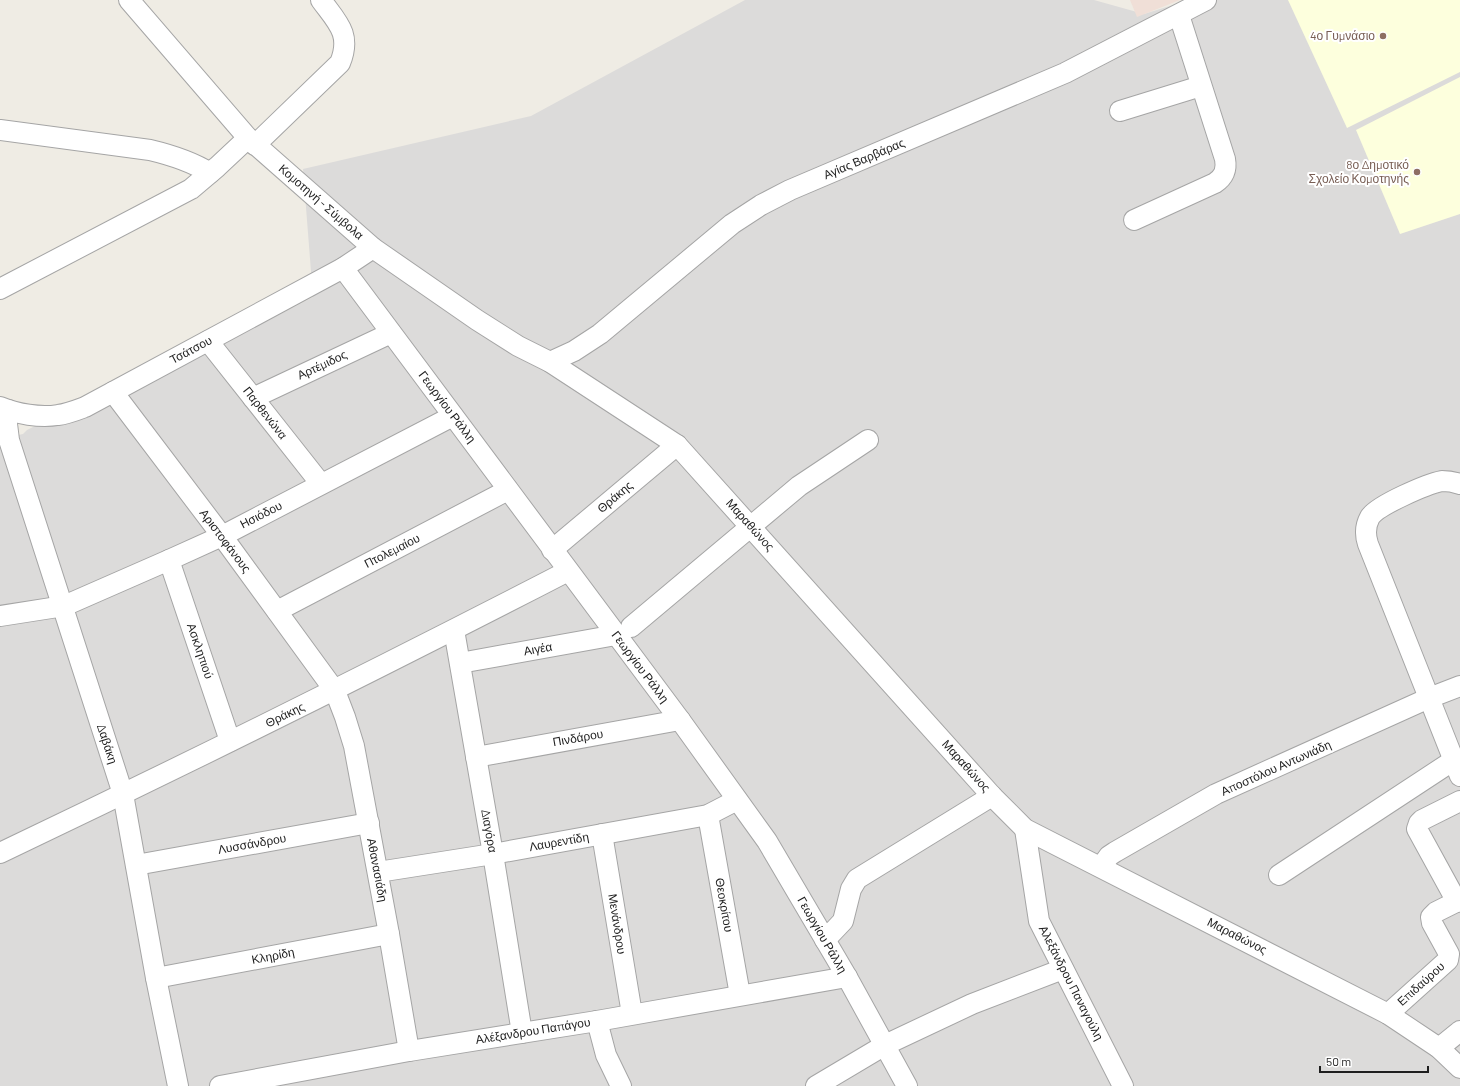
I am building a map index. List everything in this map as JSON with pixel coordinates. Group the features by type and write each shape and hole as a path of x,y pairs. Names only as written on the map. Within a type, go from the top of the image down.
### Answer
{"street":[{"name":"Κομοτηνή - Σύμβολα","path":"129,0 252,141 373,248 477,320 518,346 550,362"},
{"path":"0,289 191,189 252,141 340,63 346,50 345,38 342,29 321,0"},
{"name":"Αγίας Βαρβάρας","path":"550,362 574,351 600,334 732,224 761,205 790,190 1065,73 1206,0"},
{"path":"1134,220 1215,183 1223,176 1226,165 1179,15"},
{"path":"1120,111 1201,86"},
{"path":"0,130 150,150 173,156 194,164 210,173"},
{"name":"Τσάτσου","path":"4,409 34,415 59,415 85,407 343,268 373,248"},
{"name":"Γεωργίου Ράλλη","path":"343,268 568,571 623,631 680,720 767,841 886,1045 907,1086"},
{"name":"Αρτέμιδος","path":"253,398 391,333"},
{"name":"Παρθενώνα","path":"208,341 321,484"},
{"name":"Μαραθώνος","path":"550,362 677,444 992,796 1025,829 1388,1014 1439,1048 1460,1068"},
{"name":"Αριστοφάνους","path":"113,392 222,536 335,691"},
{"name":"Δαβάκη","path":"4,409 9,440 64,606 123,794 156,978 178,1086"},
{"name":"Ησιόδου","path":"0,616 64,606 169,560 222,536 453,416"},
{"path":"623,631 752,527 799,486 868,440"},
{"name":"Θράκης","path":"552,550 677,444"},
{"path":"1279,875 1457,768 1368,544 1366,530 1371,516 1390,502 1438,482 1447,481 1460,484"},
{"name":"Πτολεμαίου","path":"276,611 508,490"},
{"name":"Ασκληπιού","path":"169,560 230,742"},
{"name":"Θράκης","path":"0,853 335,691 568,571"},
{"name":"Διαγόρα","path":"454,630 522,1033"},
{"name":"Αιγέα","path":"460,663 623,631"},
{"name":"Αποστόλου Αντωνιάδη","path":"1101,867 1109,856 1115,852 1216,794 1429,698 1460,686"},
{"name":"Αθανασιάδη","path":"335,691 354,746 378,872 409,1051"},
{"name":"Πινδάρου","path":"476,757 680,720"},
{"path":"825,940 843,921 853,885 857,879 992,796"},
{"name":"Λαυρεντίδη","path":"378,872 493,854 708,814 737,800"},
{"path":"1458,901 1417,829 1419,822 1422,820 1460,801"},
{"name":"Θεοκρίτου","path":"708,814 740,995"},
{"name":"Λυσσάνδρου","path":"136,865 368,823"},
{"name":"Αλεξάνδρου Παναγούλη","path":"1025,829 1039,921 1123,1086"},
{"name":"Μενάνδρου","path":"602,834 632,1014"},
{"name":"Επιδαύρου","path":"1388,1014 1448,960 1448,952 1432,923 1432,917 1436,912 1458,901"},
{"name":"Κληρίδη","path":"156,978 389,934"},
{"path":"816,1086 886,1045 972,1004 1063,969"},
{"name":"Αλέξανδρου Παπάγου","path":"220,1086 409,1051 596,1021 847,977"},
{"path":"596,1021 606,1055 621,1086"},
{"path":"1439,1048 1460,1031"}],"shaded area":[{"path":"745,0 1094,0 1144,14 1189,0 1460,0 1460,1086 0,1086 0,439 23,434 27,430 37,425 173,370 313,297 303,169 531,116"},
{"path":"1130,0 1180,0 1137,17"},
{"name":"4ο Γυμνάσιο","path":"1288,0 1460,0 1460,72 1347,128"},
{"name":"8ο Δημοτικό Σχολείο Κομοτηνής","path":"1460,77 1460,214 1400,234 1356,130"}],"place":[{"name":"4ο Γυμνάσιο","path":"1383,36"},
{"name":"8ο Δημοτικό Σχολείο Κομοτηνής","path":"1417,172"}]}
